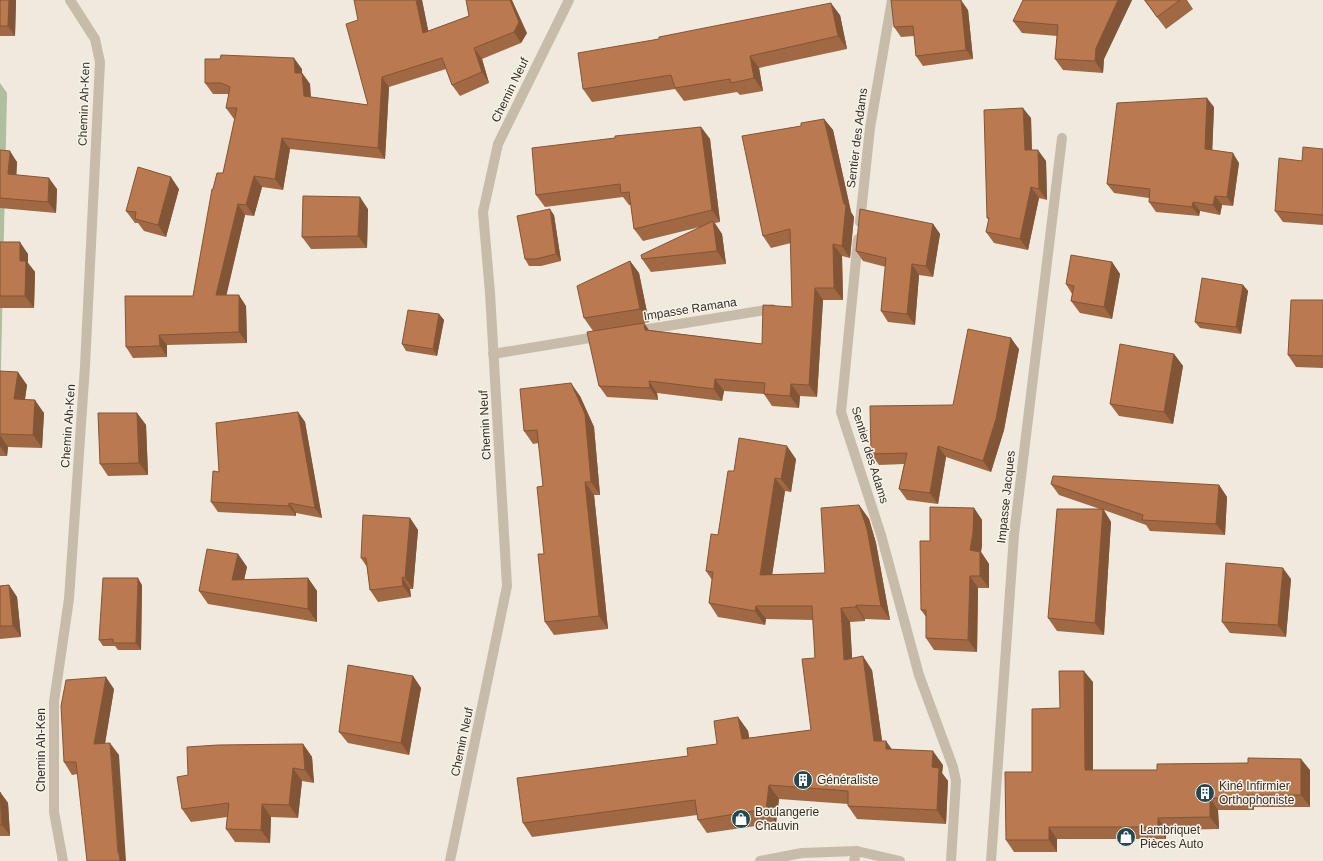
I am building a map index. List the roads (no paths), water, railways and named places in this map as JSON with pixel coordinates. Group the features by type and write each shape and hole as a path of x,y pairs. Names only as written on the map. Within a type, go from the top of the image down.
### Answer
{"street":[{"name":"Chemin Ah-Ken","path":"63,861 54,812 54,702 69,599 85,366 100,62 95,39 70,0"},
{"name":"Chemin Neuf","path":"450,861 507,586 483,212 484,204 498,144 569,0"},
{"name":"Sentier des Adams","path":"892,0 870,128 841,412 881,535 919,675 953,767 956,781 951,861"},
{"name":"Impasse Jacques","path":"991,861 1014,535 1062,138"},
{"name":"Impasse Ramana","path":"625,333 772,309"},
{"path":"493,354 609,335"},
{"path":"760,861 802,853 855,856 900,861"}],"place":[{"name":"Généraliste","path":"803,780"},
{"name":"Kiné Infirmier Orthophoniste","path":"1205,793"},
{"name":"Boulangerie Chauvin","path":"741,819"},
{"name":"Lambriquet Pièces Auto","path":"1126,837"}]}
